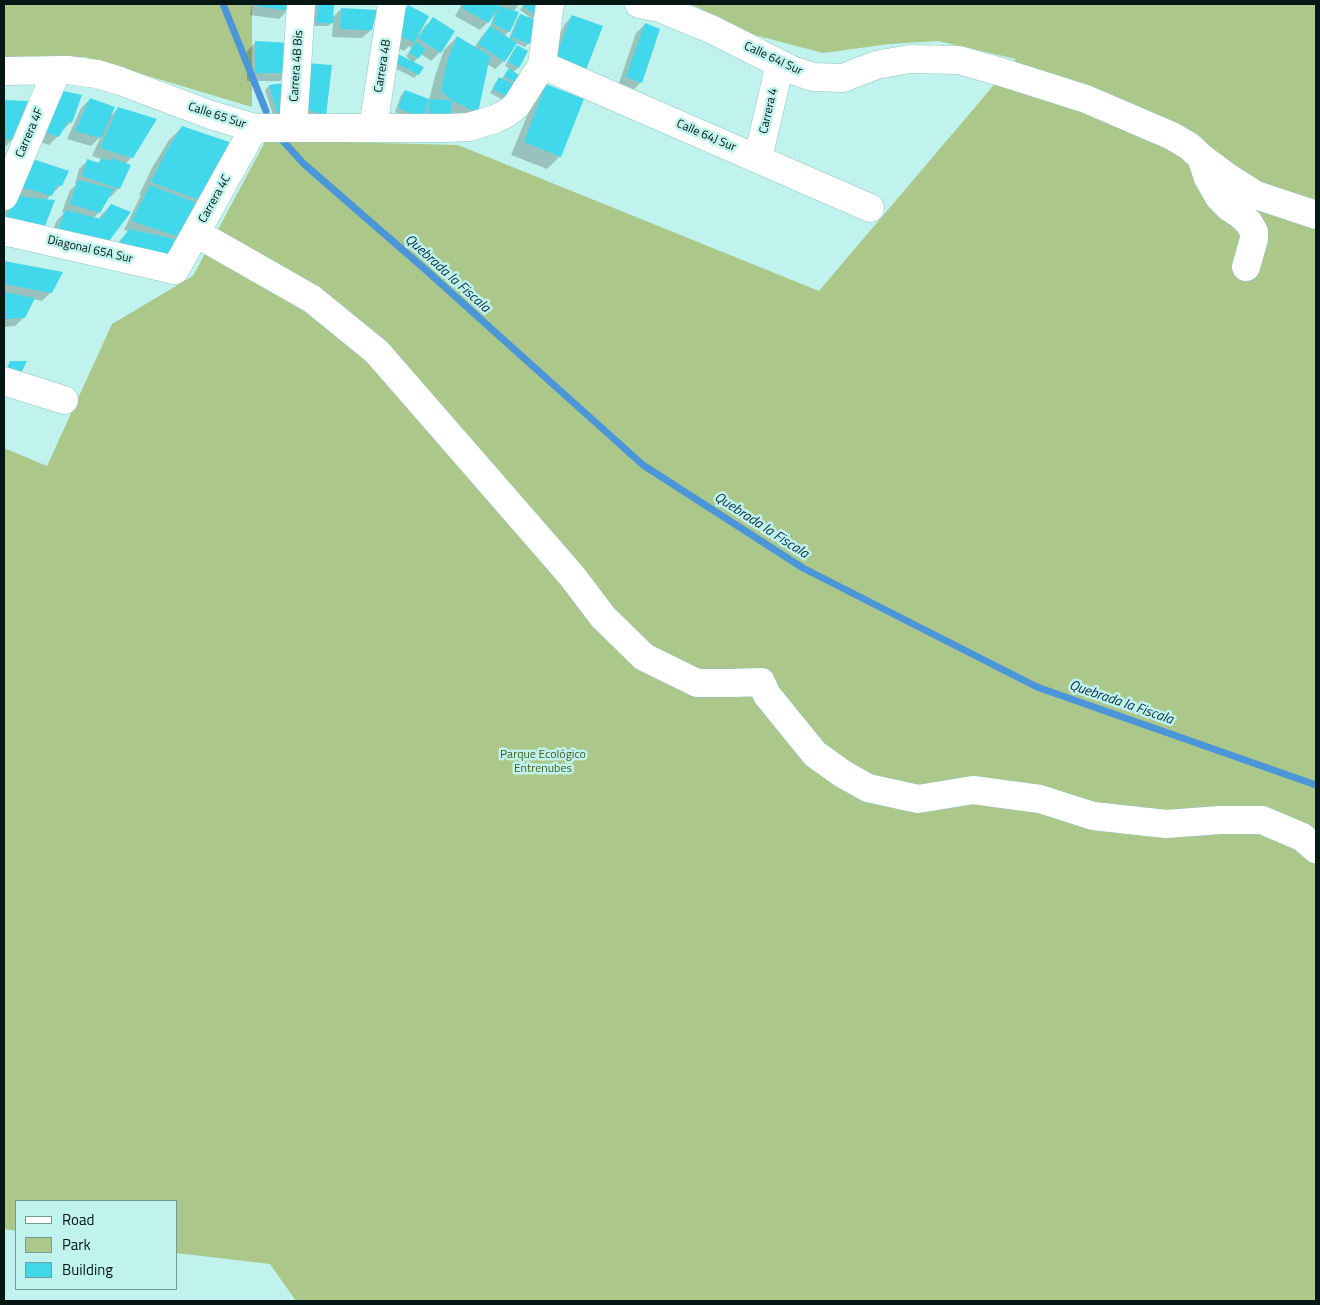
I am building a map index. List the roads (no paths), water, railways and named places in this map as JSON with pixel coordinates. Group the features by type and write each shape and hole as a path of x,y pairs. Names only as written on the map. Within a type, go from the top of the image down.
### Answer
{"street":[{"name":"Carrera 4B Bis","path":"293,128 300,4"},
{"name":"Carrera 4B","path":"373,128 392,4"},
{"path":"542,65 550,4"},
{"name":"Calle 64I Sur","path":"639,4 660,8 704,27 792,70 813,77 843,78 876,65 910,59 960,60 1001,72 1086,99 1164,132 1189,146 1226,176 1256,195 1316,214"},
{"name":"Carrera 4","path":"758,158 780,64"},
{"name":"Calle 65 Sur","path":"4,71 67,70 97,74 210,116 254,128 469,127 495,119 516,106 542,65"},
{"name":"Calle 64J Sur","path":"542,65 870,208"},
{"name":"Carrera 4F","path":"4,196 57,70"},
{"name":"Carrera 4C","path":"176,270 254,128"},
{"path":"1202,158 1208,178 1219,197 1249,222 1254,232 1254,239 1246,267"},
{"name":"Diagonal 65A Sur","path":"4,231 176,270"},
{"path":"196,233 312,299 377,352 572,576 603,617 644,657 698,683 733,684 762,682 768,695 815,754 843,774 868,788 918,799 973,790 1040,799 1093,816 1166,824 1220,820 1262,820 1302,837 1316,849"},
{"path":"4,381 64,400"}],"waterway":[{"name":"Quebrada la Fiscala","path":"223,4 266,111"},
{"name":"Quebrada la Fiscala","path":"283,141 304,164 427,271 643,465 803,568 1037,687 1316,785"}],"park label":[{"name":"Parque Ecológico Entrenubes","path":"543,762"}]}
